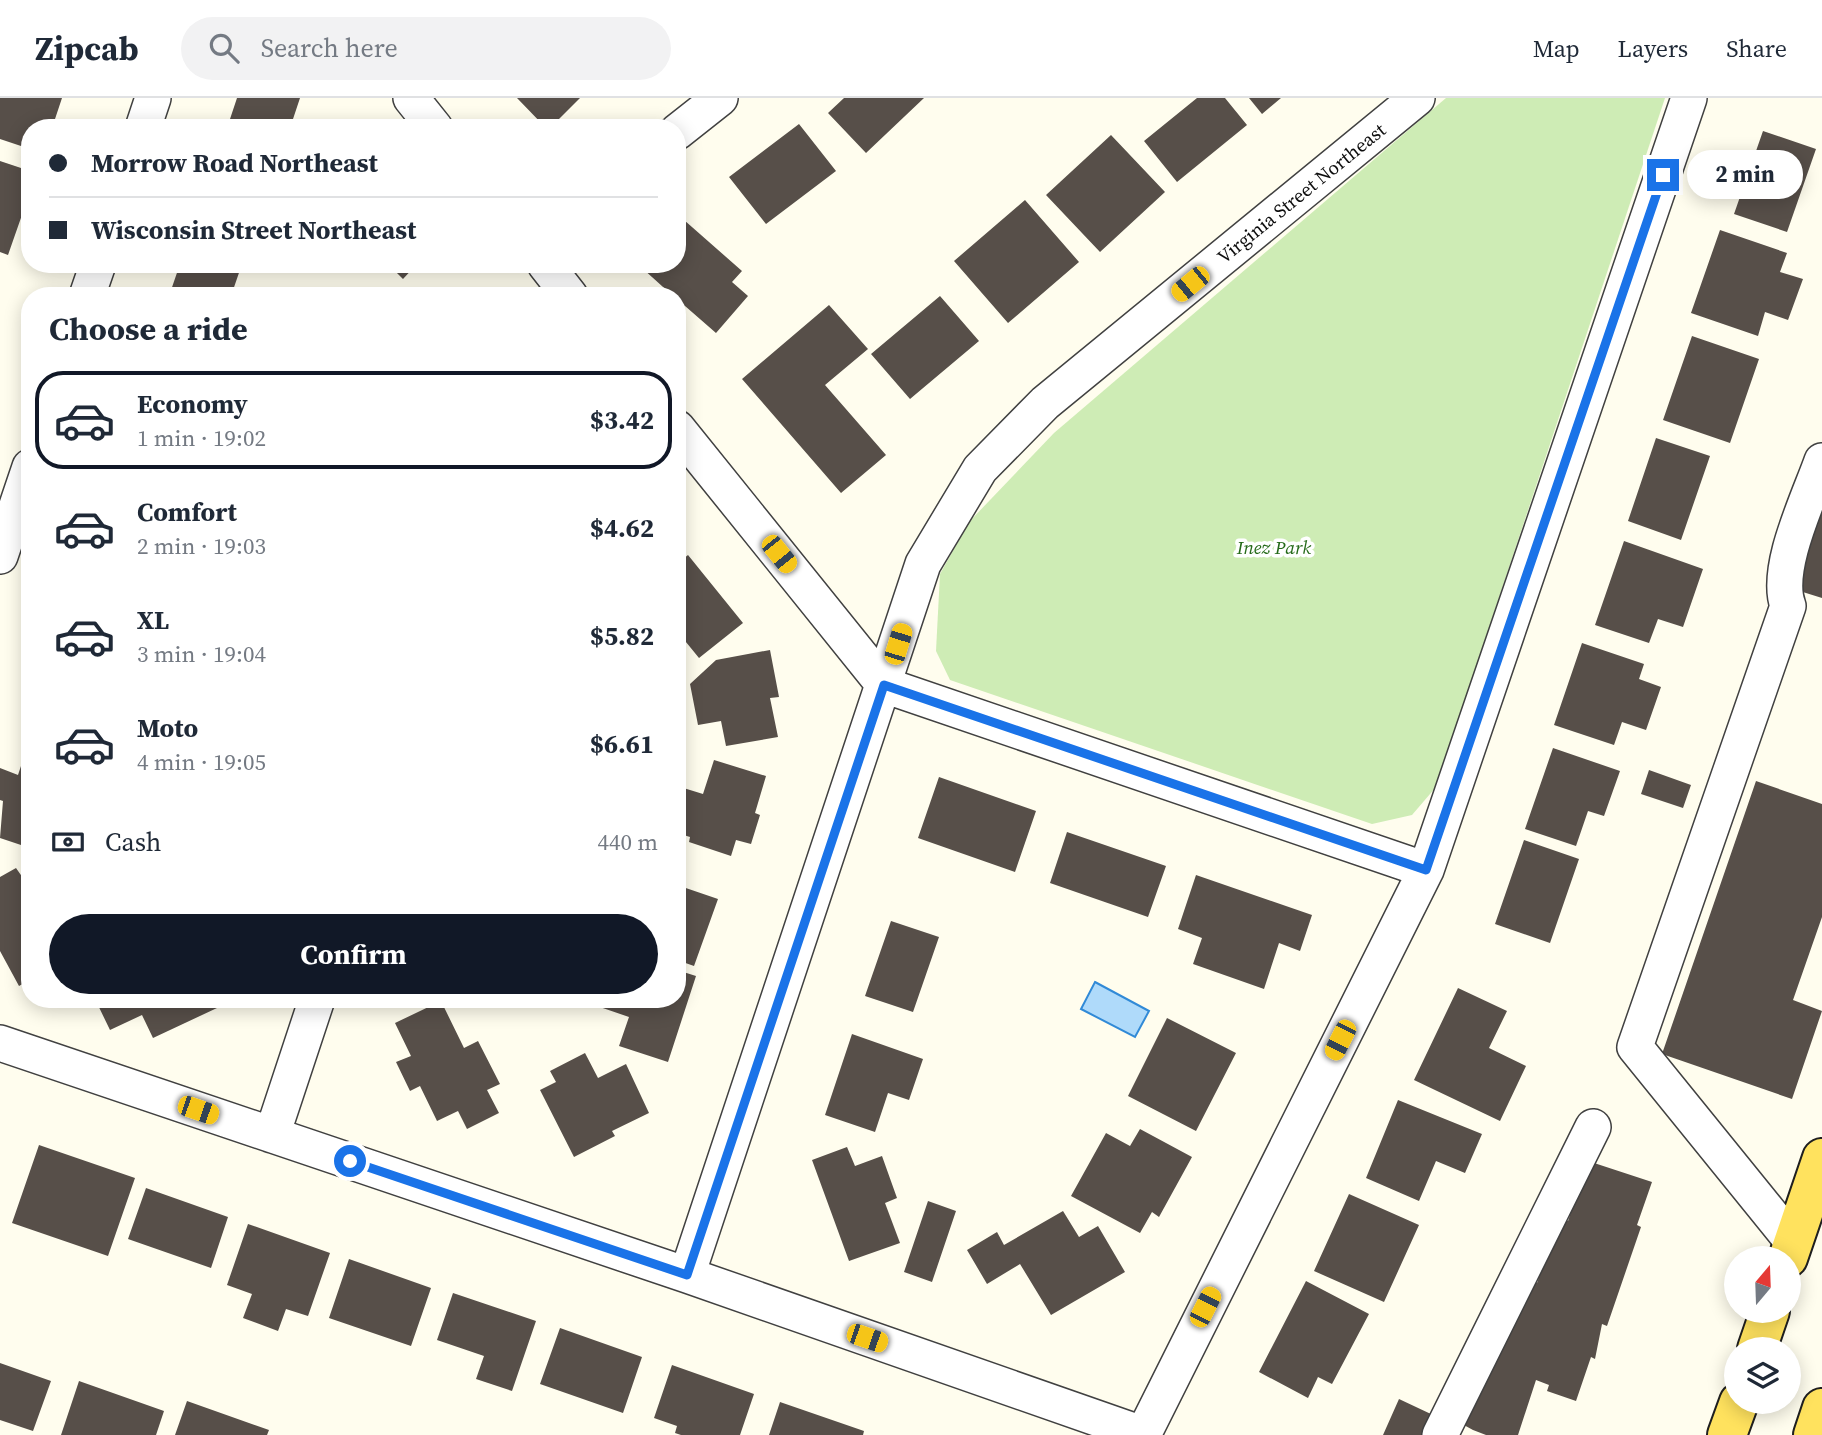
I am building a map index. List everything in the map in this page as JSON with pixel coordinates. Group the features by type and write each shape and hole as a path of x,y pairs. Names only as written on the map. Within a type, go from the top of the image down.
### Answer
{"main road":[{"path":"1792,1246 1822,1158"},
{"path":"1813,1435 1822,1408"},
{"path":"1727,1435 1735,1414"}],"street":[{"path":"146,119 153,98"},
{"path":"411,98 428,119"},
{"path":"686,125 720,98"},
{"name":"Virginia Street Northeast","path":"687,1275 923,564 980,469 1045,403 1417,98"},
{"path":"0,1043 687,1275 1144,1435 1426,870 1689,98"},
{"path":"551,273 563,287"},
{"path":"686,439 884,685 1426,870"},
{"path":"1788,1246 1635,1047 1788,606 1784,594 1784,573 1822,461"},
{"path":"0,556 21,494"},
{"path":"272,1135 314,1008"},
{"path":"1440,1435 1593,1127"}],"green space":[{"name":"Inez Park","path":"1446,98 1665,98 1436,787 1412,815 1372,824 950,680 936,651 940,574 969,522 1054,433"}],"water":[{"path":"1095,982 1149,1011 1135,1037 1081,1009"}],"building":[{"path":"0,98 62,98 55,119 21,119 21,146 0,139"},
{"path":"237,98 300,98 293,119 230,119"},
{"path":"517,98 580,98 559,119 537,119"},
{"path":"844,98 924,98 866,153 828,113"},
{"path":"1197,98 1225,98 1247,125 1177,182 1144,141"},
{"path":"1249,98 1281,98 1262,114"},
{"path":"799,124 836,171 766,224 729,177"},
{"path":"1763,131 1816,149 1787,232 1734,214"},
{"path":"1111,135 1165,192 1100,252 1046,195"},
{"path":"0,161 21,168 21,218 8,255 0,252"},
{"path":"1025,200 1079,262 1008,323 954,261"},
{"path":"686,222 742,271 732,282 748,296 716,333 686,307 686,287 663,287 648,273 686,273"},
{"path":"1720,230 1787,253 1780,272 1803,279 1788,320 1765,312 1758,336 1691,313"},
{"path":"177,273 239,273 234,287 172,287"},
{"path":"397,273 409,273 403,279"},
{"path":"940,296 979,341 910,399 871,354"},
{"path":"829,305 868,349 825,385 886,455 841,493 742,379"},
{"path":"1692,336 1759,359 1730,443 1663,420"},
{"path":"1656,438 1710,456 1681,540 1628,521"},
{"path":"1822,495 1822,598 1790,588"},
{"path":"1624,541 1703,569 1683,627 1658,619 1649,643 1595,625"},
{"path":"688,555 743,623 699,658 686,642"},
{"path":"1582,643 1644,664 1639,679 1661,687 1646,730 1622,722 1614,745 1554,725"},
{"path":"770,650 779,697 770,698 778,737 726,746 721,721 698,725 690,684 716,660"},
{"path":"1553,748 1620,771 1604,816 1588,811 1576,846 1525,829"},
{"path":"714,760 766,776 755,813 760,815 751,844 736,840 731,856 689,842 690,837 686,836 686,789 703,794"},
{"path":"21,766 21,845 0,838 3,801 0,800 0,768 18,775"},
{"path":"1649,770 1691,785 1683,808 1641,794"},
{"path":"939,777 1036,811 1015,872 918,838"},
{"path":"1756,781 1822,804 1822,917 1793,1000 1822,1011 1792,1099 1662,1054"},
{"path":"1067,832 1166,866 1148,917 1050,883"},
{"path":"1524,840 1579,859 1550,943 1495,924"},
{"path":"16,868 21,875 19,986 0,951 0,877"},
{"path":"1196,875 1312,915 1300,951 1279,943 1264,989 1193,964 1202,938 1178,929"},
{"path":"686,888 718,899 694,966 686,963"},
{"path":"891,921 939,937 913,1012 865,996"},
{"path":"686,973 696,976 686,1007"},
{"path":"1458,988 1507,1011 1489,1048 1526,1066 1500,1121 1414,1080"},
{"path":"99,1008 217,1008 153,1038 142,1015 110,1030"},
{"path":"426,1008 444,1008 464,1048 478,1041 500,1084 487,1090 499,1113 467,1129 458,1111 437,1121 420,1086 410,1091 396,1062 411,1056 395,1023"},
{"path":"603,1008 686,1008 668,1062 619,1046 629,1017"},
{"path":"1167,1018 1236,1053 1196,1131 1128,1096"},
{"path":"852,1034 923,1059 909,1100 888,1093 875,1132 825,1115"},
{"path":"585,1053 598,1078 626,1064 649,1113 612,1131 615,1136 574,1157 540,1090 556,1082 550,1071"},
{"path":"1398,1100 1482,1134 1465,1173 1436,1161 1419,1201 1366,1178"},
{"path":"1140,1129 1192,1157 1159,1217 1152,1212 1140,1233 1071,1196 1106,1133 1130,1146"},
{"path":"39,1145 135,1178 108,1256 12,1223"},
{"path":"847,1147 855,1166 882,1156 897,1198 885,1203 900,1243 849,1261 812,1160"},
{"path":"1588,1161 1652,1182 1637,1225 1641,1227 1607,1326 1602,1324 1595,1359 1591,1357 1576,1401 1547,1391 1549,1385 1536,1380 1518,1435 1486,1435 1473,1430 1462,1424 1528,1280 1537,1283 1559,1218 1568,1221"},
{"path":"146,1188 228,1217 211,1268 128,1239"},
{"path":"1349,1194 1419,1225 1384,1302 1314,1271"},
{"path":"928,1201 956,1211 932,1282 904,1272"},
{"path":"1063,1211 1079,1237 1098,1226 1125,1272 1051,1315 1020,1264 987,1284 967,1250 997,1232 1004,1245"},
{"path":"248,1224 330,1253 308,1316 286,1309 278,1331 243,1318 252,1294 227,1285"},
{"path":"349,1259 431,1288 411,1346 329,1318"},
{"path":"1306,1281 1369,1314 1332,1384 1318,1377 1308,1398 1259,1372"},
{"path":"453,1293 536,1321 512,1391 476,1379 484,1356 437,1340"},
{"path":"560,1328 642,1357 623,1413 540,1384"},
{"path":"0,1363 51,1381 33,1431 0,1420"},
{"path":"672,1365 754,1394 740,1435 681,1435 675,1433 677,1426 654,1418"},
{"path":"79,1381 164,1411 156,1435 61,1435"},
{"path":"1399,1399 1433,1415 1424,1435 1383,1435"},
{"path":"187,1401 269,1430 267,1435 175,1435"},
{"path":"780,1402 864,1431 863,1435 769,1435"}],"route":[{"path":"350,1161 687,1275 884,685 1426,870 1663,175"}]}
